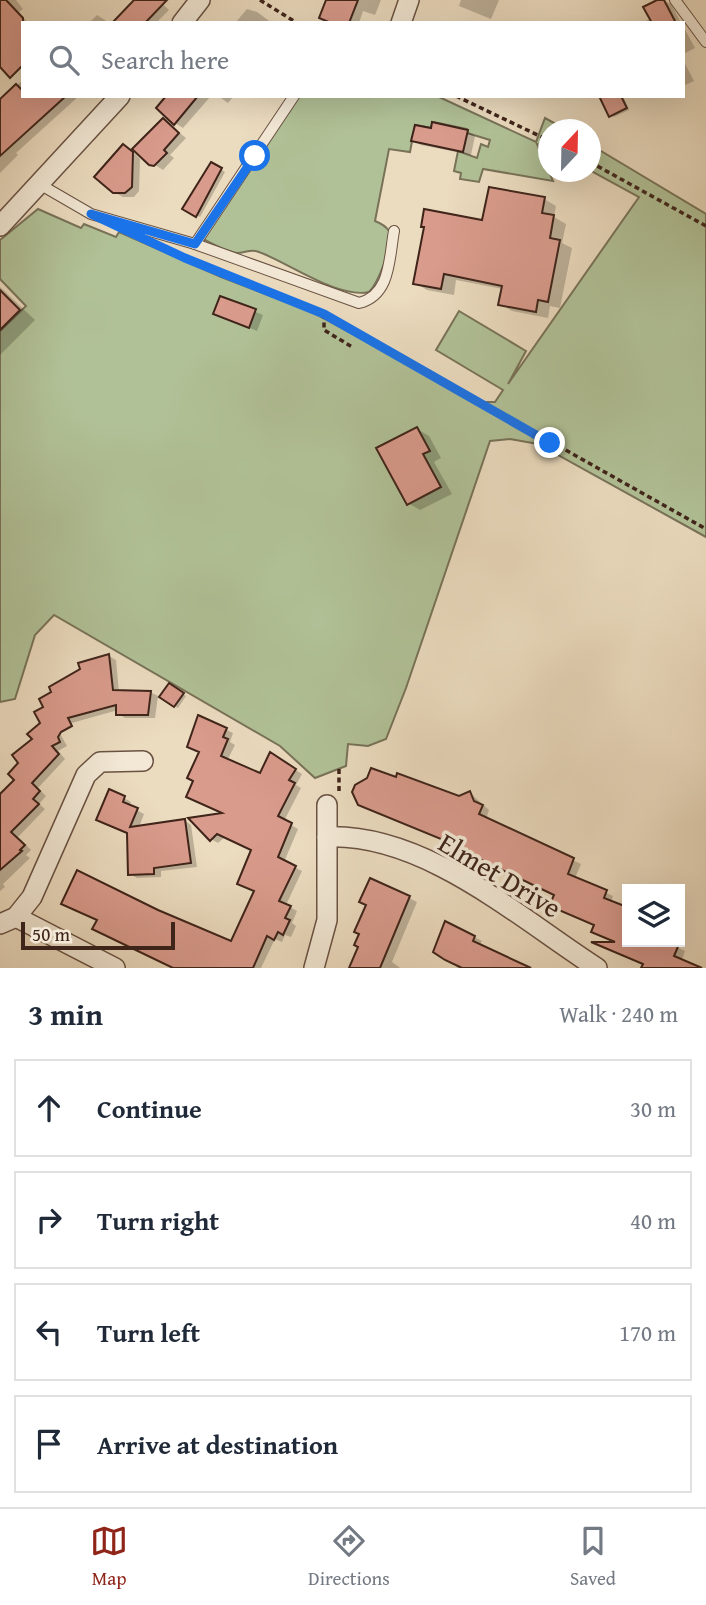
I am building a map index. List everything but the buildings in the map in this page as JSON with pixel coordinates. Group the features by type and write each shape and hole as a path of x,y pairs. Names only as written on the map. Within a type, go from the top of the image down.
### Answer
{"street":[{"path":"184,21 200,0"},
{"path":"402,21 409,0"},
{"path":"0,226 41,185 118,98"},
{"path":"115,968 8,920 32,897 86,775 100,762 146,764"},
{"path":"314,968 327,920 327,805"},
{"name":"Elmet Drive","path":"327,837 357,836 387,845 458,876 597,968"}],"lane":[{"path":"675,0 706,42"},
{"path":"195,244 293,98"},
{"path":"41,185 91,214 195,244 359,303 371,300 379,293 385,280 394,231"}],"path":[{"path":"260,0 294,21"},
{"path":"460,98 538,135"},
{"path":"601,168 706,226"},
{"path":"185,258 324,314 706,529"},
{"path":"324,314 324,330 355,348"}],"green space":[{"path":"296,98 441,98 536,142 538,137 538,178 483,169 479,182 460,179 461,173 454,171 458,151 477,158 481,144 488,147 490,140 467,133 467,129 433,122 431,128 415,125 410,152 389,149 375,221 389,231 389,245 381,272 369,292 357,293 328,285 256,251 238,253 203,239"},
{"path":"601,151 706,214 706,537 538,444 510,439 490,441 386,739 368,746 348,744 346,766 315,778 280,746 54,615 35,635 15,699 0,702 0,331 26,306 0,279 0,240 38,209 81,228 84,224 116,237 119,232 221,277 312,312 480,402 495,402 503,390 436,350 459,311 526,351 508,384 639,197 601,176"}],"route":[{"path":"255,156 195,244 91,214 185,258 324,314 550,443"}]}
